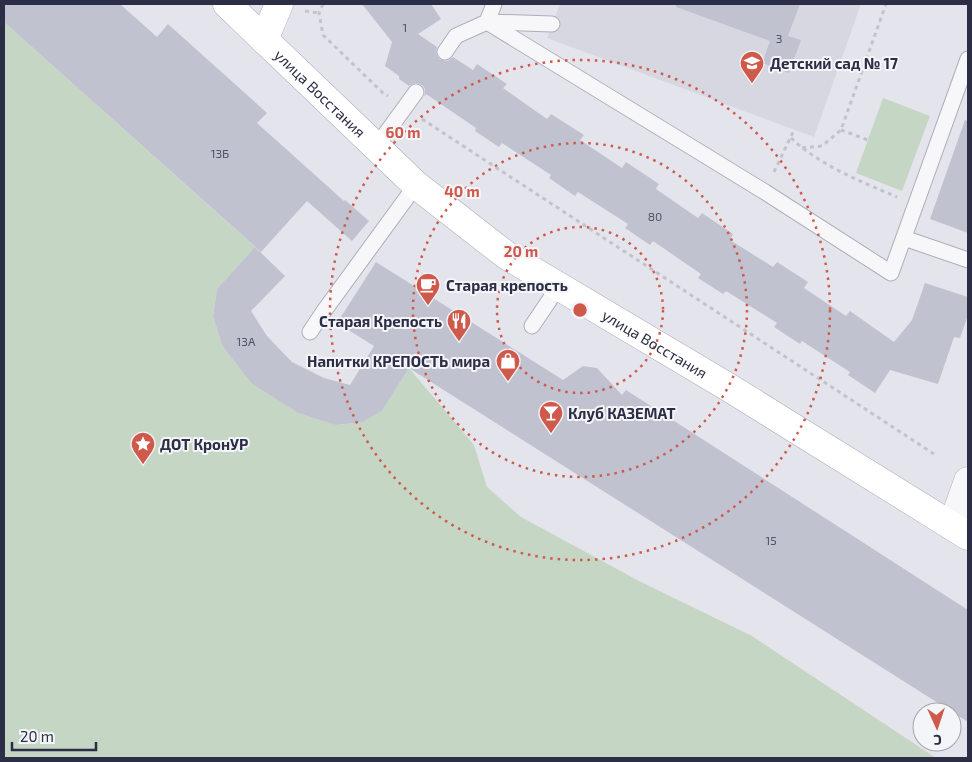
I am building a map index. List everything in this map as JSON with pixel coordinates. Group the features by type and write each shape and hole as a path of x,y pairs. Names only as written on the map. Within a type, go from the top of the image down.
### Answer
{"main road":[{"path":"264,40 279,4"},
{"name":"улица Восстания","path":"241,9 264,40 376,148 416,185 506,255 719,382 960,531"}],"street":[{"path":"960,531 968,481"}],"lane":[{"path":"487,22 494,4"},
{"path":"487,22 765,192 891,273 968,59"},
{"path":"445,52 456,36 487,22 552,24"},
{"path":"376,148 416,92"},
{"path":"310,332 416,185"},
{"path":"904,238 968,260"},
{"path":"532,326 558,286"}],"path":[{"path":"322,4 319,13 323,35 383,93 934,454"},
{"path":"802,148 822,146 841,130 886,4"},
{"path":"771,178 794,130"},
{"path":"841,130 868,140"},
{"path":"791,138 802,148 836,170 903,200"}],"shaded area":[{"name":"Детский сад № 17","path":"560,4 861,4 814,137 547,38"}],"green space":[{"path":"4,22 255,247 217,289 213,317 223,347 252,384 298,413 337,425 363,422 382,411 409,368 474,445 487,487 521,517 639,581 752,636 912,742 912,752 927,752 936,758 4,758"},
{"path":"883,98 930,116 902,191 856,173"}],"building":[{"path":"4,4 120,4 157,37 168,24 267,113 257,123 369,221 352,241 307,201 261,252 4,22"},
{"path":"362,4 431,4 441,19 418,34 437,47 436,52 439,59 445,61 453,57 473,70 477,64 507,84 503,88 547,119 551,114 584,135 580,140 622,168 626,162 659,184 656,189 698,218 702,213 733,234 730,240 773,267 777,262 808,282 804,288 846,316 850,311 894,342 912,320 925,283 968,297 968,315 960,338 954,337 938,384 890,370 875,393 848,375 850,372 802,341 800,344 774,327 777,323 726,291 723,294 698,278 701,274 653,241 650,245 625,228 628,224 578,192 575,196 549,178 551,175 502,143 499,147 475,131 476,128 426,94 424,97 425,89 422,85 416,83 409,86 385,66 392,42"},
{"path":"676,4 800,4 788,36 801,40 789,73 762,63 770,41 676,7"},
{"path":"965,120 968,121 968,233 930,219"},
{"path":"255,247 285,276 251,311 267,336 292,362 324,378 350,385 374,346 337,323 376,262 563,380 583,366 597,368 622,395 626,390 968,610 968,722 962,718 962,702 936,702 409,368 382,411 363,422 336,425 298,413 252,384 223,347 213,317 217,289"}],"place":[{"name":"Детский сад № 17","path":"752,84"},
{"name":"Старая крепость","path":"428,306"},
{"name":"Старая Крепость","path":"459,342"},
{"name":"Напитки КРЕПОСТЬ мира","path":"508,382"},
{"name":"Клуб КАЗЕМАТ","path":"551,434"},
{"name":"ДОТ КронУР","path":"143,465"}]}
